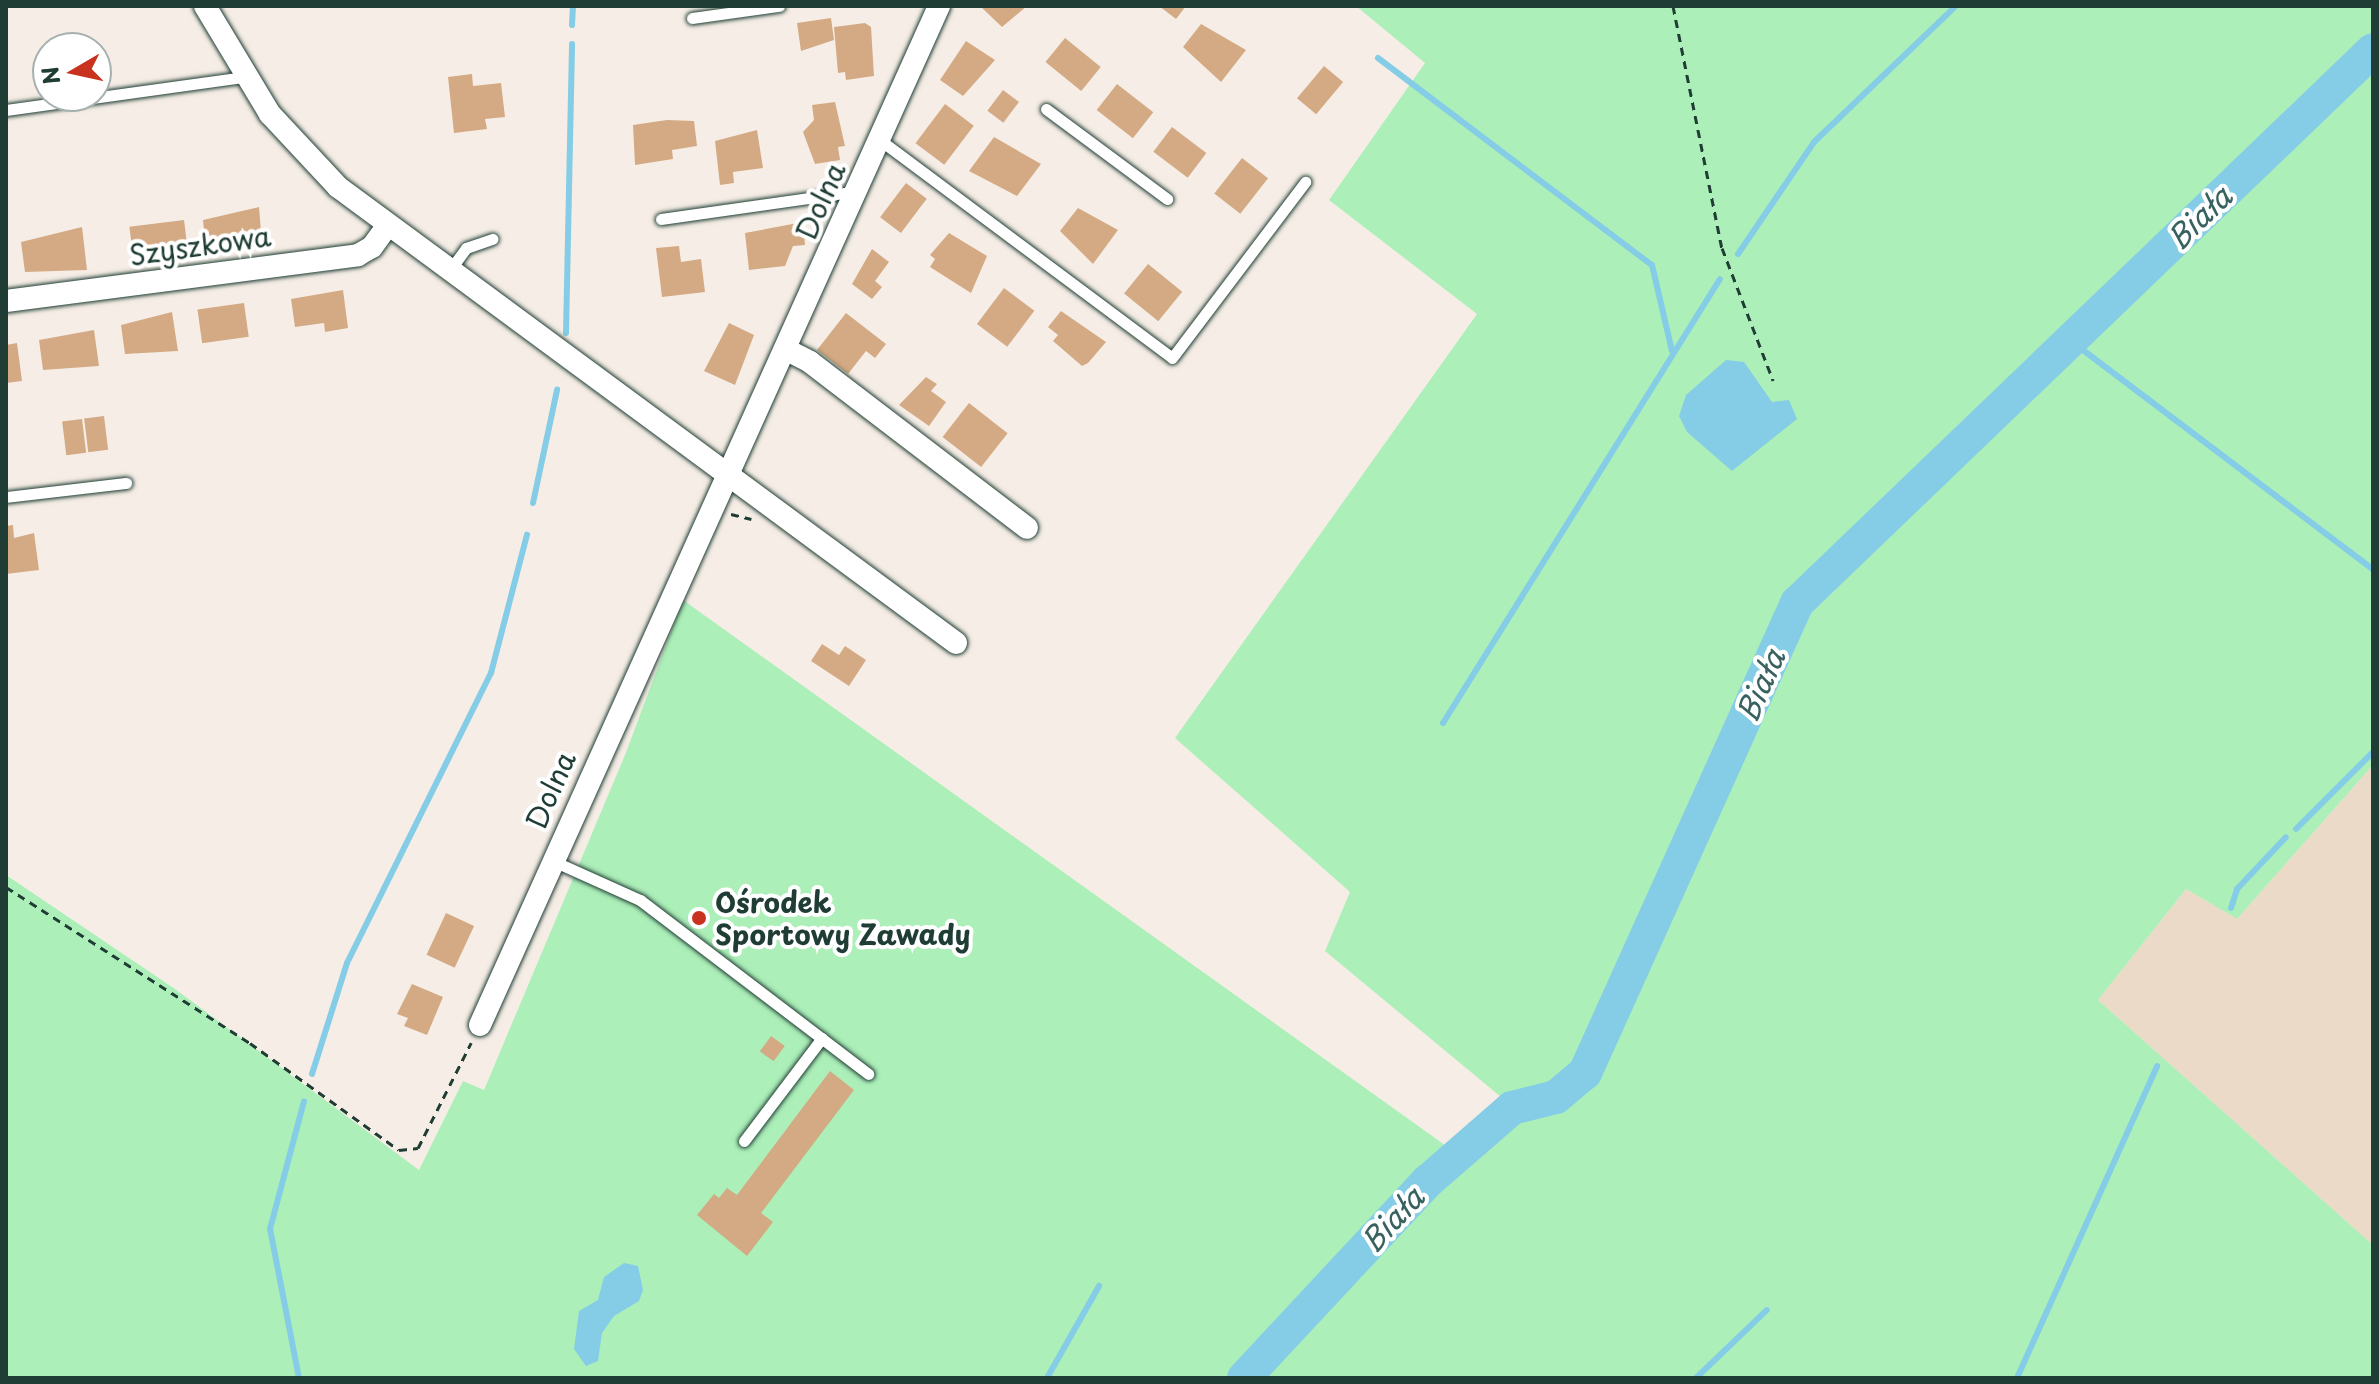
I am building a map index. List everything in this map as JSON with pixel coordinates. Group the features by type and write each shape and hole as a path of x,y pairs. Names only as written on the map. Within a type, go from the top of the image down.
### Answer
{"street":[{"path":"205,6 243,77 302,151 388,225 956,643"},
{"name":"Dolna","path":"480,1025 551,860 939,6"},
{"name":"Szyszkowa","path":"6,301 358,255 372,247 388,225"},
{"path":"785,349 810,362 1027,528"}],"lane":[{"path":"692,18 779,6"},
{"path":"6,110 243,77"},
{"path":"1046,109 1167,199"},
{"path":"880,140 1172,358 1305,182"},
{"path":"661,219 857,191"},
{"path":"449,271 466,248 492,239"},
{"path":"6,497 126,483"},
{"path":"551,860 640,900 868,1074"},
{"path":"744,1141 822,1038"}],"path":[{"path":"1673,6 1722,248 1773,380"},
{"path":"6,887 408,1153 418,1148 480,1025"}],"shaded area":[{"path":"2373,765 2373,1245 2098,1000 2186,889 2237,919"}],"green space":[{"path":"1356,6 2373,6 2373,765 2237,919 2186,889 2098,1000 2373,1245 2373,1378 6,1378 6,875 175,989 419,1170 463,1081 484,1090 625,755 683,600 1449,1148 1501,1097 1325,951 1350,892 1175,738 1477,314 1329,200 1425,63"}],"water":[{"path":"1726,360 1744,362 1772,402 1789,400 1797,419 1732,471 1687,432 1679,416 1686,395"},
{"path":"624,1263 638,1266 643,1290 639,1301 614,1316 602,1333 598,1361 586,1366 574,1349 579,1311 598,1300 604,1277"}],"building":[{"path":"980,6 1027,6 1002,27"},
{"path":"1159,6 1186,6 1176,19"},
{"path":"831,18 834,40 801,51 797,23"},
{"path":"865,23 871,27 874,76 846,80 845,72 838,73 834,27"},
{"path":"1201,24 1246,50 1221,82 1183,47"},
{"path":"1065,38 1101,67 1081,91 1045,62"},
{"path":"966,41 995,60 963,96 940,80"},
{"path":"1324,66 1343,82 1316,114 1297,98"},
{"path":"472,74 473,86 501,83 505,117 485,119 487,129 454,133 448,77"},
{"path":"1117,84 1153,112 1133,138 1097,110"},
{"path":"1003,90 1019,102 1003,123 987,111"},
{"path":"835,102 845,146 838,147 840,160 815,164 803,132 814,120 812,105"},
{"path":"945,104 974,126 944,165 916,143"},
{"path":"667,120 694,121 697,146 672,150 673,159 635,165 633,125"},
{"path":"1172,127 1206,153 1188,178 1153,152"},
{"path":"757,130 763,168 733,172 734,183 720,185 715,141"},
{"path":"994,137 1041,164 1017,196 969,171"},
{"path":"1242,158 1268,178 1240,214 1214,193"},
{"path":"906,183 927,199 901,233 880,217"},
{"path":"259,207 262,244 206,250 203,220"},
{"path":"1078,208 1118,230 1093,264 1060,231"},
{"path":"184,220 188,251 133,257 129,227"},
{"path":"803,222 805,245 793,246 785,266 749,270 745,233"},
{"path":"82,227 87,270 25,272 21,242"},
{"path":"949,233 987,256 971,293 930,267 935,259 930,255"},
{"path":"679,246 681,262 701,259 705,292 662,297 656,248"},
{"path":"872,249 889,262 875,281 882,287 872,299 852,284"},
{"path":"1148,264 1182,292 1158,321 1124,294"},
{"path":"1004,288 1034,311 1007,347 977,324"},
{"path":"343,290 348,328 325,332 324,323 295,327 291,299"},
{"path":"244,303 249,337 202,343 197,310"},
{"path":"1061,311 1106,342 1082,366 1053,341 1058,335 1048,327"},
{"path":"172,312 178,351 125,354 121,325"},
{"path":"846,313 886,344 875,358 866,351 848,374 817,350"},
{"path":"729,323 754,335 735,385 704,371"},
{"path":"94,330 99,366 43,370 39,340"},
{"path":"17,343 22,381 6,383 6,345"},
{"path":"926,377 937,384 931,391 946,402 929,426 899,405"},
{"path":"969,403 1008,433 981,467 943,437"},
{"path":"104,416 108,450 88,452 84,418"},
{"path":"82,419 86,453 66,455 62,421"},
{"path":"13,525 14,538 34,533 39,570 6,574 6,526"},
{"path":"822,644 839,655 845,646 866,660 849,686 811,661"},
{"path":"446,913 474,926 455,968 427,955"},
{"path":"412,984 443,997 427,1035 404,1026 408,1018 397,1014"},
{"path":"771,1036 785,1046 774,1061 760,1051"},
{"path":"830,1071 854,1090 761,1213 773,1222 747,1256 697,1215 714,1194 719,1198 727,1188 737,1195"}],"waterway":[{"path":"572,25 573,6"},
{"path":"1738,254 1814,142 1956,6"},
{"path":"566,333 572,44"},
{"name":"Biała","path":"1244,1378 1428,1181 1512,1108 1556,1097 1585,1073 1797,603 2373,50"},
{"path":"1378,58 1652,265 1672,351"},
{"path":"1443,723 1720,279"},
{"path":"2071,341 2373,569"},
{"path":"533,503 557,390"},
{"path":"312,1074 347,963 491,673 527,535"},
{"path":"2296,829 2373,752"},
{"path":"2231,908 2237,889 2286,837"},
{"path":"2017,1378 2157,1066"},
{"path":"299,1378 270,1229 304,1101"},
{"path":"1047,1378 1099,1286"},
{"path":"1696,1378 1767,1310"}],"place":[{"name":"Ośrodek Sportowy Zawady","path":"699,918"}]}
